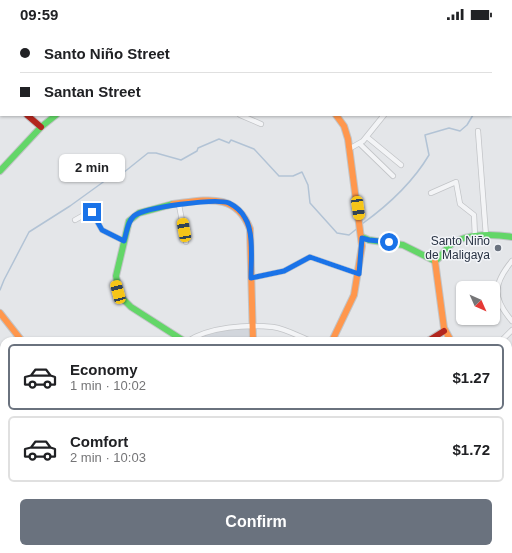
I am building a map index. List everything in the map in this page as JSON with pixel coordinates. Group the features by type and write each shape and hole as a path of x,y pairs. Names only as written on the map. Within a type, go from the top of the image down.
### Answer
{"street":[{"path":"28,116 41,128"},
{"path":"0,171 41,128 55,116"},
{"path":"242,116 261,124"},
{"path":"334,337 351,302 359,274 362,238 349,149 344,126 337,116"},
{"path":"349,149 360,144 383,116"},
{"path":"478,130 486,236"},
{"path":"367,137 401,165"},
{"path":"360,144 393,176"},
{"path":"431,193 456,182 460,204 474,216 475,237"},
{"path":"178,337 131,307 120,296 116,276 129,221 134,215 140,212 216,200 229,203 242,214 250,229 253,337"},
{"path":"179,205 186,242"},
{"path":"75,220 91,211 102,230 124,241"},
{"path":"435,261 438,260 455,241 462,238 486,236 512,237"},
{"path":"362,238 403,245 435,261"},
{"path":"251,278 284,271 310,257 359,274"},
{"path":"435,261 444,331 449,337"},
{"path":"512,261 500,276 497,284 497,293 501,307 512,321"},
{"path":"0,313 19,337"},
{"path":"195,337 216,329 252,326 278,328 301,337"},
{"path":"434,337 444,331"}],"shaded area":[{"path":"253,327 253,337 204,336 222,330"}],"waterway":[{"path":"362,224 399,193 423,165 429,155 425,135 449,128 460,131 467,125 472,116"},
{"path":"0,290 29,232 70,206 106,180 118,177 148,153 156,153 181,160 197,151 198,148 219,139 229,143 231,140 254,149 279,176 293,176 302,172 308,185 310,203 337,233 349,235 359,227"}],"traffic: fast":[{"path":"0,171 41,127 55,116"},
{"path":"173,204 139,213 129,221 116,276 120,296 131,307 178,337"},
{"path":"362,237 369,240 403,245 435,261 450,245 466,237 482,235 512,237"}],"traffic: slow":[{"path":"334,337 354,295 362,246 348,139 344,126 337,116"},
{"path":"173,204 208,200 219,201 237,209 244,217 250,229 253,337"},
{"path":"435,261 444,328 449,337"},
{"path":"0,313 19,337"}],"traffic: jam":[{"path":"28,116 41,127"},
{"path":"434,337 444,331"}],"place":[{"name":"Santo Niño de Maligaya","path":"498,248"}],"route":[{"path":"92,212 102,230 124,241 129,221 134,215 140,212 196,202 216,200 229,203 237,208 242,214 250,229 251,278 284,271 310,257 359,274 362,238 389,242"}]}
